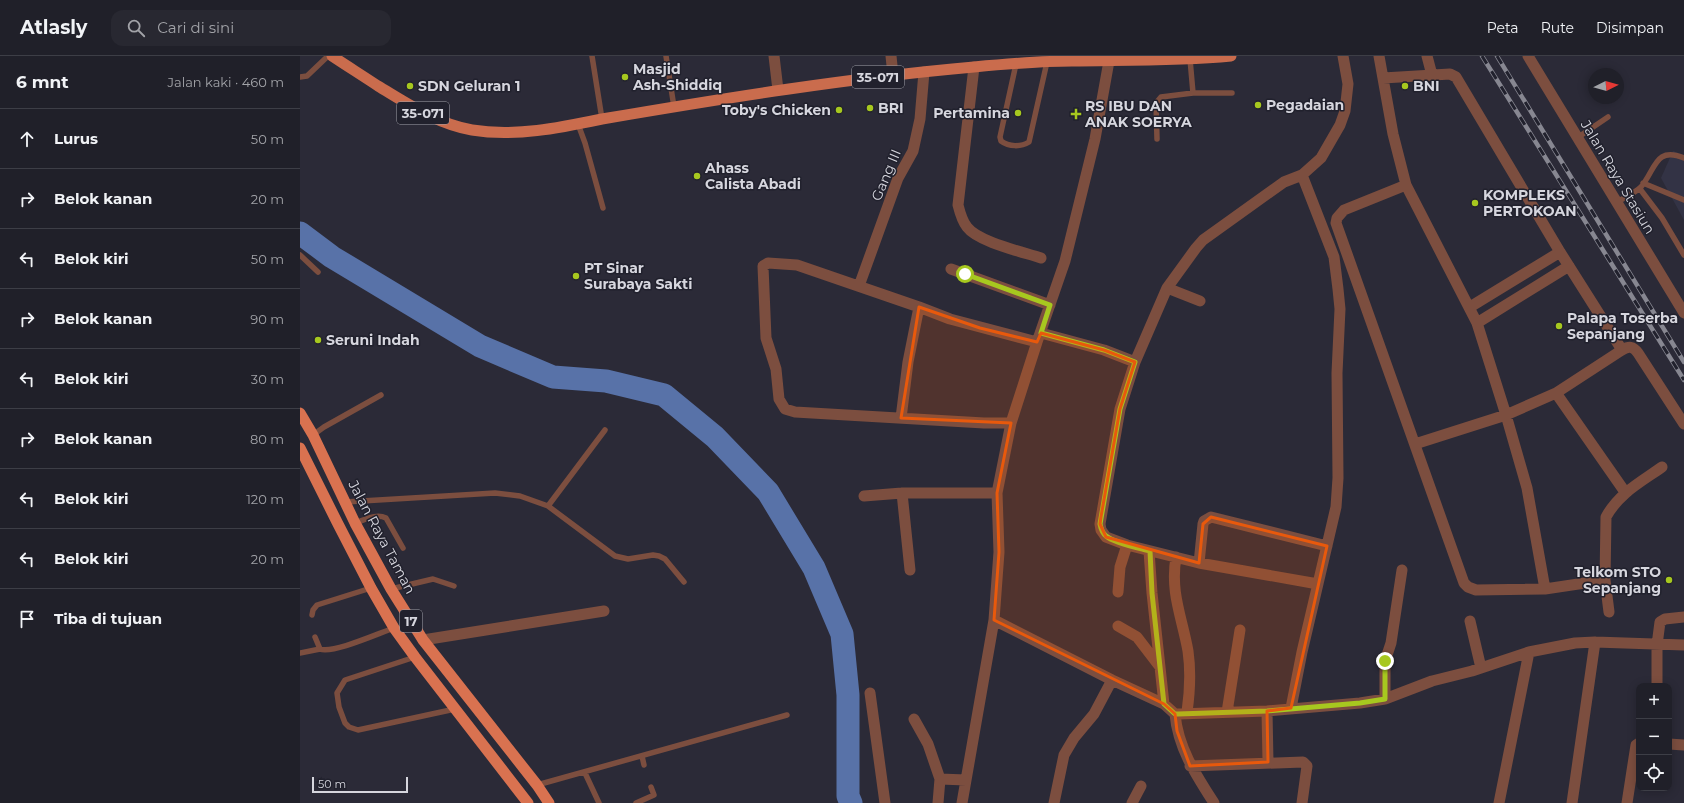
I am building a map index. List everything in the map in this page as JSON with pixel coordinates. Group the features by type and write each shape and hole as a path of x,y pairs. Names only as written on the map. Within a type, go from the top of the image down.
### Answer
{"highway":[{"name":"Jalan Raya Taman","path":"300,413 313,435 355,524 391,589 423,640 537,785 549,803"},
{"name":"17","path":"300,448 371,588 394,628 528,803"}],"main road":[{"name":"35-071","path":"332,56 427,115 471,130 494,132 528,132 778,90 893,75 1023,61 1047,62 1072,58 1190,59 1231,56"}],"street":[{"path":"774,56 778,90"},
{"path":"891,56 893,75"},
{"path":"1318,584 1198,563 1127,545 1106,537 1101,530 1100,524 1120,409 1134,362 1167,288 1203,240 1284,182 1302,175 1321,158 1343,119 1345,111 1348,84 1343,56"},
{"path":"1379,56 1396,146 1406,185 1477,323 1506,415 1527,488 1546,589"},
{"path":"1427,56 1432,75"},
{"name":"Jalan Raya Stasiun","path":"1528,56 1684,313"},
{"path":"962,803 994,620 999,552 997,493 1011,423 1065,261 1088,170 1109,59"},
{"path":"974,67 958,205 960,216 968,228 980,238 1041,258"},
{"name":"Gang III","path":"859,286 898,178 913,151 920,119 924,72"},
{"path":"1383,78 1450,74 1456,77 1560,252 1622,350"},
{"path":"1291,708 1337,497 1337,373 1340,309 1334,257 1302,175"},
{"path":"1406,185 1344,210 1337,218 1336,223 1464,583 1468,587 1476,590 1546,589 1605,580"},
{"path":"1470,307 1560,252"},
{"path":"1011,423 984,424 790,411 785,409 779,399 776,369 766,338 763,266 768,263 792,264 859,286 950,319 1104,350 1134,362"},
{"path":"1477,323 1569,266"},
{"path":"951,269 1050,305"},
{"path":"1167,288 1200,301"},
{"path":"901,418 908,362 919,307"},
{"path":"1415,444 1506,415 1556,393 1622,350 1630,347 1636,350 1684,424"},
{"path":"1556,393 1625,492"},
{"path":"1609,612 1605,580 1606,516 1625,492 1662,468"},
{"path":"864,496 902,493 997,493"},
{"path":"902,493 910,570"},
{"path":"1198,563 1203,524 1204,521 1211,517 1327,546"},
{"path":"1118,592 1120,567 1127,545"},
{"path":"1150,551 1152,593 1160,667 1159,702"},
{"path":"1176,557 1174,588 1190,668 1190,690 1187,712"},
{"path":"1385,699 1385,661 1391,643 1402,570"},
{"path":"423,640 604,611"},
{"path":"1657,683 1657,645 1660,622 1665,619 1684,617"},
{"path":"994,620 1142,695 1159,702 1175,714 1187,712 1267,711 1360,703 1385,699 1432,681 1481,668 1529,652 1575,644 1595,642 1684,645"},
{"path":"1470,621 1481,668"},
{"path":"1118,626 1137,637 1160,667"},
{"path":"1227,712 1240,630"},
{"path":"1572,803 1595,642"},
{"path":"1500,803 1529,652"},
{"path":"1054,803 1064,755 1074,738 1094,714 1112,680"},
{"path":"870,693 885,803"},
{"path":"1267,711 1268,762"},
{"path":"1175,714 1177,731 1190,766 1214,803"},
{"path":"914,719 928,744 940,779 938,803"},
{"path":"1672,744 1684,745"},
{"path":"1627,803 1636,745"},
{"path":"1190,766 1300,761 1306,763 1307,769 1302,803"},
{"path":"940,779 966,780"},
{"path":"1132,803 1141,786"}],"lane":[{"path":"300,77 307,76 328,56"},
{"path":"592,56 602,119"},
{"path":"666,56 674,107"},
{"path":"1190,59 1193,93"},
{"path":"1023,61 1000,137 1001,141 1005,144 1024,145 1029,142 1047,62"},
{"path":"1157,139 1156,103 1161,97 1193,93 1232,93"},
{"path":"1577,138 1608,117"},
{"path":"578,124 585,143 603,208"},
{"path":"1617,202 1641,186 1663,156 1671,153 1684,158"},
{"path":"1641,186 1684,200"},
{"path":"1641,186 1684,255"},
{"path":"300,255 318,272"},
{"path":"313,435 324,427 381,395"},
{"path":"548,506 605,430"},
{"path":"345,502 495,493 520,496 548,506 615,556 628,559 653,555 665,559 684,582"},
{"path":"355,524 376,516 382,516 386,518 403,548"},
{"path":"391,589 433,579 454,586"},
{"path":"312,615 313,610 317,605 371,588"},
{"path":"300,653 320,649 326,651 335,649 394,628"},
{"path":"315,636 320,649"},
{"path":"415,657 345,680 337,693 339,707 345,723 349,727 358,730 455,708"},
{"path":"537,785 585,773 787,715"},
{"path":"642,756 644,766"},
{"path":"585,773 599,803"},
{"path":"636,803 654,795 651,787"}],"highlighted area":[{"path":"919,307 980,328 1037,342 1041,333 1104,350 1135,362 1120,409 1101,517 1100,524 1106,537 1199,563 1203,524 1211,517 1327,546 1291,708 1267,711 1268,762 1190,766 1177,731 1175,714 1164,704 994,620 999,552 997,493 1011,423 901,418"}],"shaded area":[{"path":"1673,151 1684,155 1684,220 1661,178"}],"waterway":[{"path":"300,233 332,257 480,346 553,377 606,381 664,395 715,437 768,492 814,568 842,634 848,695 848,796 851,803"}],"railway":[{"path":"1482,56 1684,380"},
{"path":"1497,56 1684,362"}],"place":[{"name":"Masjid Ash-Shiddiq","path":"625,77"},
{"name":"SDN Geluran 1","path":"410,86"},
{"name":"BNI","path":"1405,86"},
{"name":"Pegadaian","path":"1258,105"},
{"name":"BRI","path":"870,108"},
{"name":"Toby's Chicken","path":"839,110"},
{"name":"Pertamina","path":"1018,113"},
{"name":"RS IBU DAN ANAK SOERYA","path":"1076,114"},
{"name":"Ahass Calista Abadi","path":"697,176"},
{"name":"KOMPLEKS PERTOKOAN","path":"1475,203"},
{"name":"PT Sinar Surabaya Sakti","path":"576,276"},
{"name":"Palapa Toserba Sepanjang","path":"1559,326"},
{"name":"Seruni Indah","path":"318,340"},
{"name":"Telkom STO Sepanjang","path":"1669,580"}],"route":[{"path":"965,274 1050,305 1041,333 1104,350 1135,362 1120,409 1100,524 1101,530 1106,537 1127,545 1150,551 1152,593 1164,704 1175,714 1178,714 1187,712 1267,711 1360,703 1385,699 1385,661"}]}
